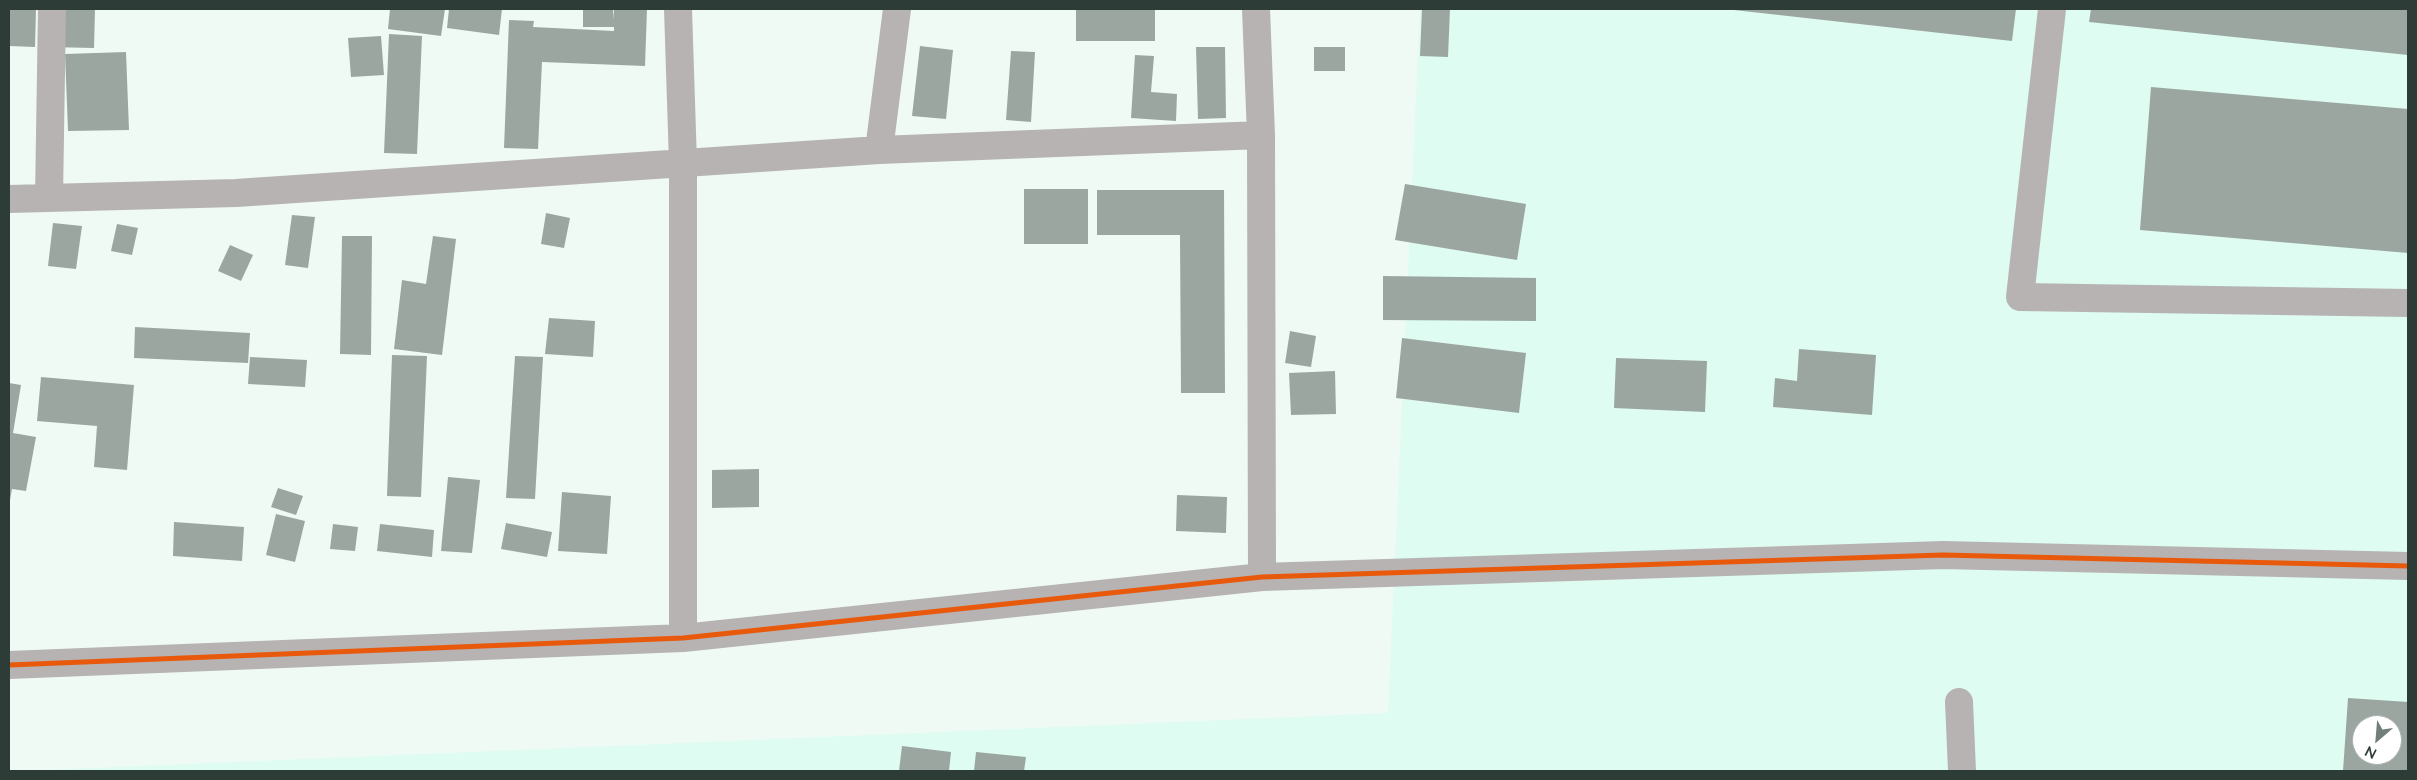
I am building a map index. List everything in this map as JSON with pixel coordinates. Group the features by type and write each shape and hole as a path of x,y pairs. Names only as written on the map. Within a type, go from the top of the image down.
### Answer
{"street":[{"path":"49,198 52,9"},
{"path":"678,9 683,163 683,638"},
{"path":"879,150 897,9"},
{"path":"1256,9 1261,135 1262,577"},
{"path":"2052,9 2020,297 2408,303"},
{"path":"9,199 236,193 879,150 1261,135"},
{"path":"9,666 683,638 1262,577 1943,554 2408,566"},
{"path":"1959,702 1962,771"}],"shaded area":[{"path":"1420,9 2408,9 2408,771 24,771 1388,713"}],"building":[{"path":"9,9 36,9 35,47 9,46"},
{"path":"49,9 95,9 94,48 48,47"},
{"path":"390,9 445,9 441,36 388,29"},
{"path":"449,9 502,9 499,35 447,28"},
{"path":"583,9 613,9 614,20 614,9 647,9 645,66 542,62 538,149 504,148 509,20 534,21 533,27 614,31 614,27 583,27"},
{"path":"1076,9 1155,9 1155,41 1076,41"},
{"path":"1422,9 1450,9 1448,57 1420,56"},
{"path":"1725,9 2016,9 2012,41"},
{"path":"2091,9 2408,9 2408,55 2089,22"},
{"path":"389,34 422,36 417,154 384,153"},
{"path":"381,36 384,75 351,77 348,38"},
{"path":"920,46 953,50 946,119 912,116"},
{"path":"1196,47 1225,47 1226,118 1198,119"},
{"path":"1314,47 1345,47 1345,71 1314,71"},
{"path":"1011,51 1035,52 1031,122 1006,120"},
{"path":"126,52 129,130 68,131 65,54"},
{"path":"1135,55 1154,56 1151,92 1177,94 1176,121 1131,118"},
{"path":"2151,87 2408,109 2408,253 2140,230"},
{"path":"1405,184 1526,204 1517,260 1395,240"},
{"path":"1024,189 1088,189 1088,244 1024,244"},
{"path":"1097,190 1224,190 1225,393 1181,393 1180,235 1097,235"},
{"path":"546,213 570,218 564,248 541,244"},
{"path":"292,215 315,217 308,268 285,265"},
{"path":"53,223 82,226 76,269 48,266"},
{"path":"117,224 138,228 132,255 111,251"},
{"path":"342,236 372,236 371,355 340,354"},
{"path":"433,236 456,239 442,355 394,349 402,280 426,284"},
{"path":"230,245 253,255 241,281 218,271"},
{"path":"1383,276 1536,278 1536,321 1383,320"},
{"path":"549,318 595,321 593,357 545,354"},
{"path":"135,327 250,333 248,363 134,358"},
{"path":"1290,331 1316,336 1311,367 1285,363"},
{"path":"1402,338 1526,353 1519,413 1396,398"},
{"path":"1799,349 1876,355 1872,415 1773,407 1775,378 1797,381"},
{"path":"392,355 427,356 421,497 387,496"},
{"path":"515,356 543,357 535,499 506,498"},
{"path":"250,357 307,360 305,387 248,384"},
{"path":"1616,358 1707,361 1705,412 1614,408"},
{"path":"1335,371 1336,414 1291,415 1289,373"},
{"path":"41,377 134,385 127,470 94,467 97,426 37,421"},
{"path":"9,383 21,385 13,433 36,437 26,491 12,489 10,500"},
{"path":"759,469 759,507 712,508 712,470"},
{"path":"448,477 480,480 472,553 441,551"},
{"path":"278,488 303,496 296,515 271,507"},
{"path":"562,492 611,496 607,554 558,551"},
{"path":"1177,495 1227,497 1226,533 1176,531"},
{"path":"276,514 305,521 295,562 266,555"},
{"path":"174,522 244,527 242,561 173,556"},
{"path":"506,523 552,532 547,557 501,549"},
{"path":"333,524 358,527 355,551 330,549"},
{"path":"380,524 434,530 432,557 377,551"},
{"path":"2348,698 2408,702 2408,771 2343,771"},
{"path":"902,746 951,752 949,771 899,771"},
{"path":"976,752 1026,757 1024,771 974,771"}],"cycle path":[{"path":"9,665 683,638 1262,577 1943,555 2408,566"}]}
